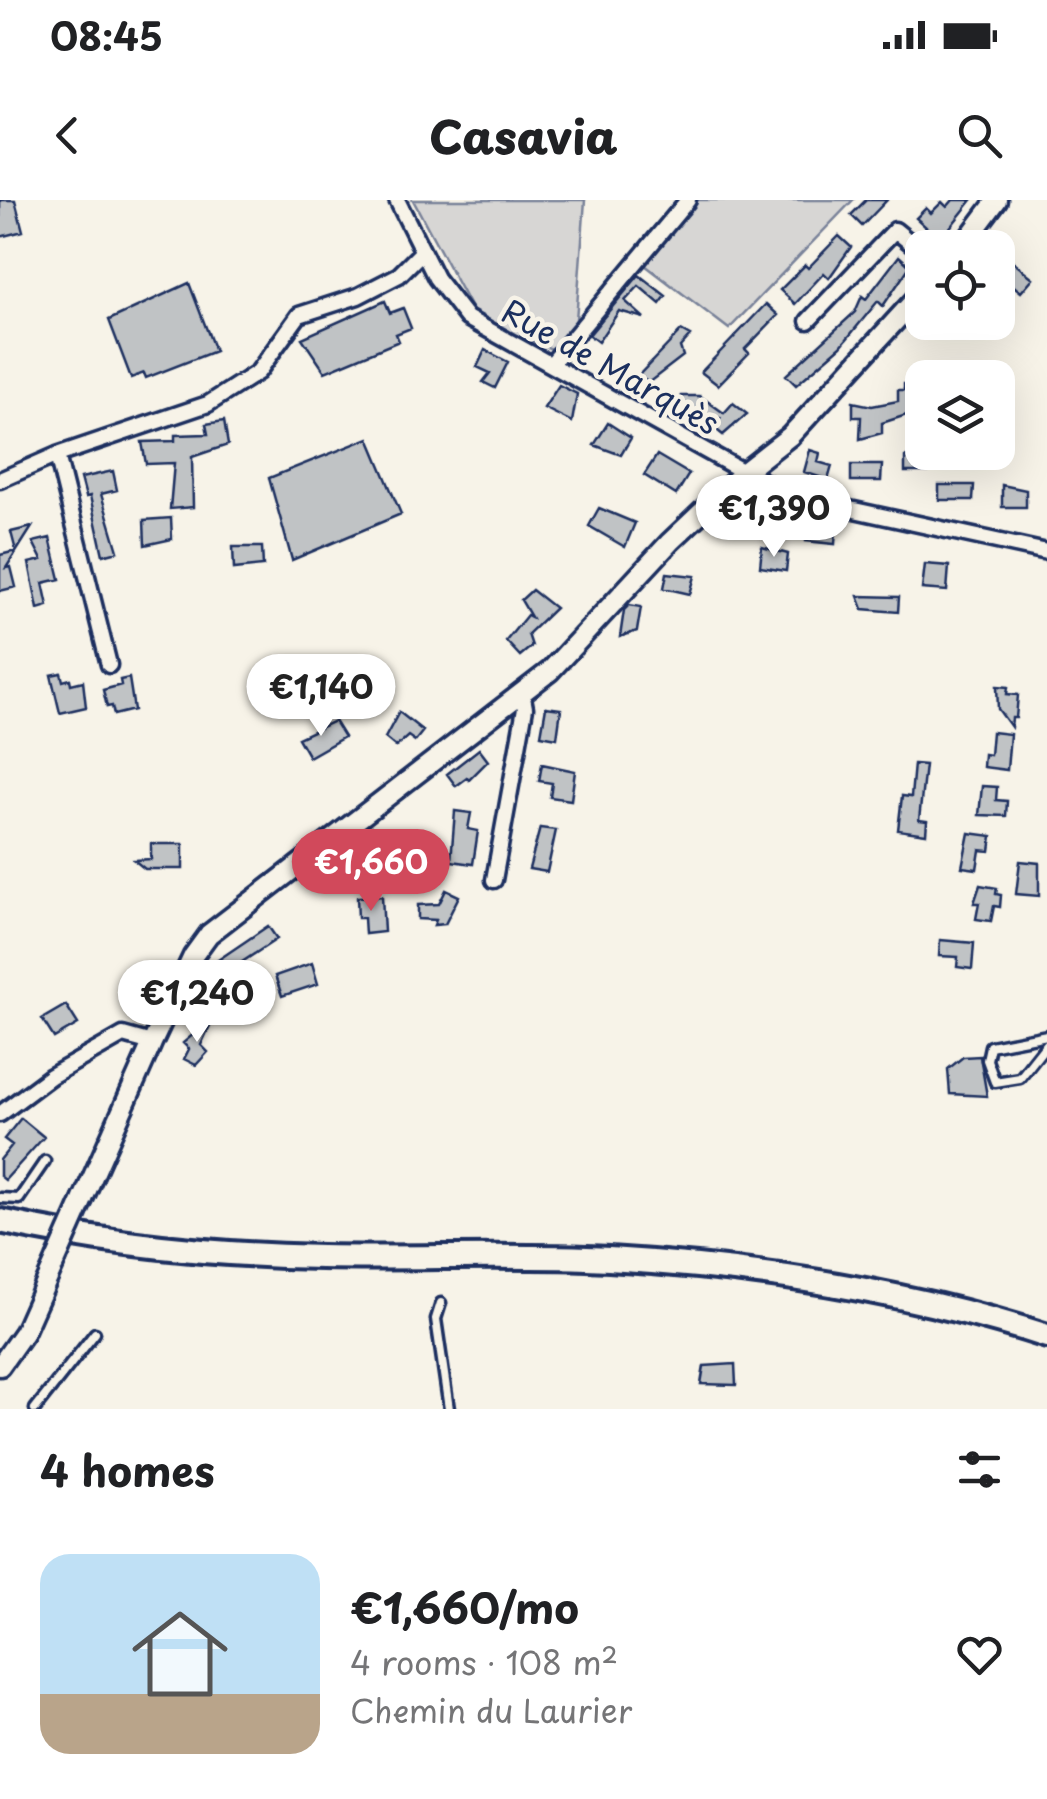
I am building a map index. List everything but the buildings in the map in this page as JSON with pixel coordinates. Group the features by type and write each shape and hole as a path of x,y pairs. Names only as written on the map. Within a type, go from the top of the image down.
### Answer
{"main road":[{"path":"0,1220 80,1238 240,1254 608,1259 758,1272 883,1290 1047,1336"}],"street":[{"name":"Rue de Marquès","path":"397,200 436,278 467,318 744,472 800,498 1047,552"},
{"path":"552,363 688,200"},
{"path":"974,230 997,200"},
{"path":"808,322 900,225 905,231"},
{"path":"0,480 57,455 208,404 258,372 299,315 372,289 399,275 422,252"},
{"path":"0,1366 24,1332 194,956 217,926 550,671 670,542 744,472 790,436 905,311"},
{"path":"57,455 109,665"},
{"path":"494,880 525,708 522,692"},
{"path":"0,1114 51,1076 112,1040 123,1035 152,1043"}],"lane":[{"path":"1047,1035 990,1046 987,1060 995,1082 1020,1078 1047,1044"},
{"path":"0,1198 19,1199 45,1161"},
{"path":"441,1304 436,1318 449,1409"},
{"path":"35,1409 95,1333"}],"shaded area":[{"path":"413,200 585,200 576,320 557,351 478,321"},
{"path":"694,200 853,200 729,329 641,262"}]}
